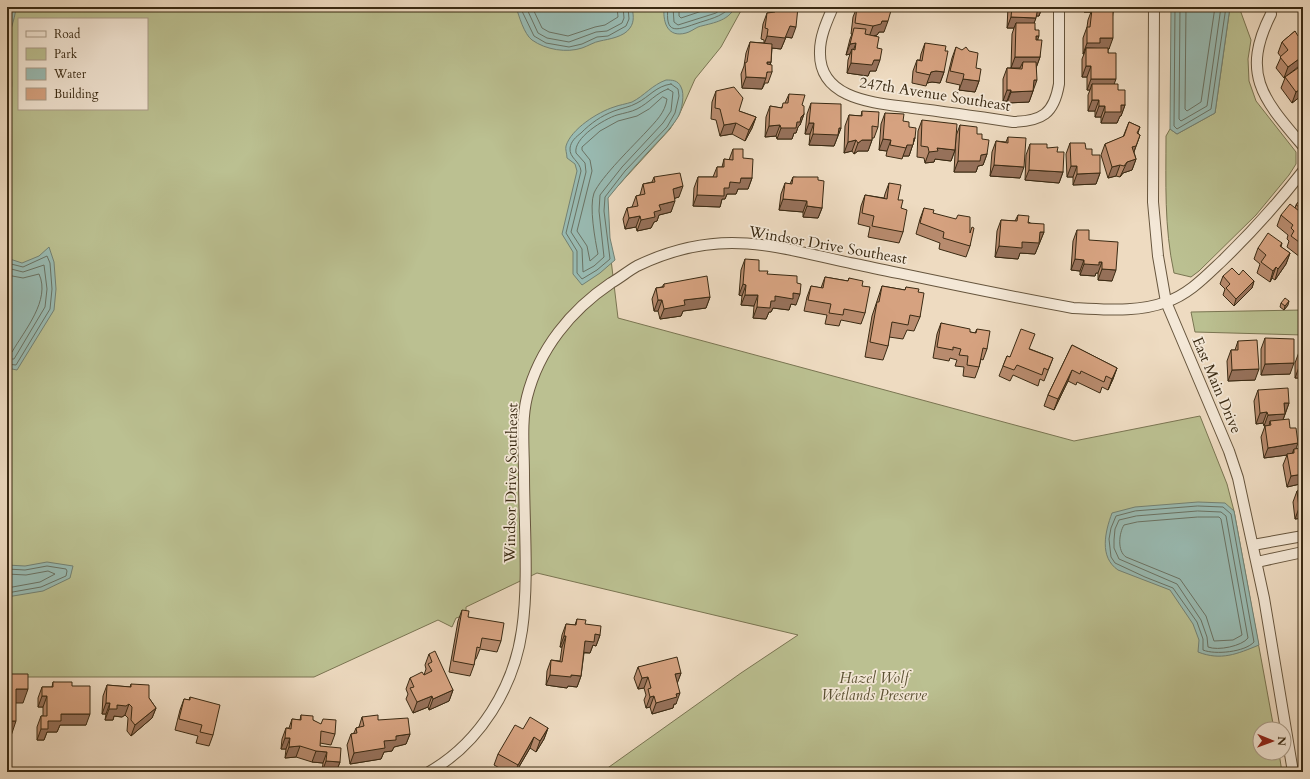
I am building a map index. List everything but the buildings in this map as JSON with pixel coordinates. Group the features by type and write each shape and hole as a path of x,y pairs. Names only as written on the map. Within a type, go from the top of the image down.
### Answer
{"street":[{"name":"247th Avenue Southeast","path":"833,7 822,38 820,51 825,73 835,86 844,94 868,101 1013,122 1034,120 1048,112 1057,96 1059,84 1059,7"},
{"name":"East Main Drive","path":"1154,7 1153,202 1158,256 1166,302 1229,451 1238,478 1273,647 1293,772"},
{"path":"1271,14 1258,45 1257,64 1259,82 1264,97 1303,146"},
{"name":"Windsor Drive Southeast","path":"429,772 465,745 486,721 504,690 515,662 522,630 525,598 523,435 526,399 536,366 556,334 577,310 606,286 637,266 671,253 704,245 733,243 790,250 1073,308 1112,310 1152,306 1179,297 1202,280 1276,205 1303,171"},
{"path":"1253,545 1303,536"},
{"path":"1256,562 1303,552"}],"green space":[{"name":"Hazel Wolf Wetlands Preserve","path":"7,7 743,7 721,47 695,79 679,115 670,129 604,201 618,318 1074,441 1200,416 1227,484 1234,511 1273,721 1252,721 1252,761 1280,761 1282,772 602,772 741,673 798,635 537,573 466,607 466,615 456,618 452,627 438,620 314,677 7,677"},
{"path":"1230,7 1239,7 1251,40 1248,59 1249,81 1256,101 1296,152 1296,164 1289,175 1256,215 1191,277 1174,273 1167,222 1166,136 1170,129 1177,134 1215,113"},
{"path":"1303,310 1303,335 1195,332 1191,312"}],"water":[{"path":"7,7 16,7 8,42 8,55 12,83 7,105"},
{"path":"516,7 632,7 633,20 630,28 620,36 576,50 557,50 544,46 529,37 522,25"},
{"path":"666,7 735,7 724,19 698,27 688,33 680,34 671,31 668,28 664,19 664,9"},
{"path":"1171,7 1230,7 1215,113 1177,134 1170,129"},
{"path":"666,80 673,80 681,87 683,98 679,114 668,131 608,198 610,238 615,260 600,273 582,285 573,274 573,252 562,234 577,171 575,164 567,158 566,146 573,133 593,117 608,109 632,102 656,85"},
{"path":"49,247 54,262 56,289 54,310 17,370 7,368 7,258 22,263 39,256"},
{"path":"1198,502 1225,503 1234,511 1259,645 1236,654 1214,656 1198,652 1199,640 1193,624 1170,590 1118,570 1112,565 1106,551 1105,544 1107,528 1112,513 1135,507"},
{"path":"47,562 73,566 70,578 43,591 7,597 7,565 25,566"}]}
